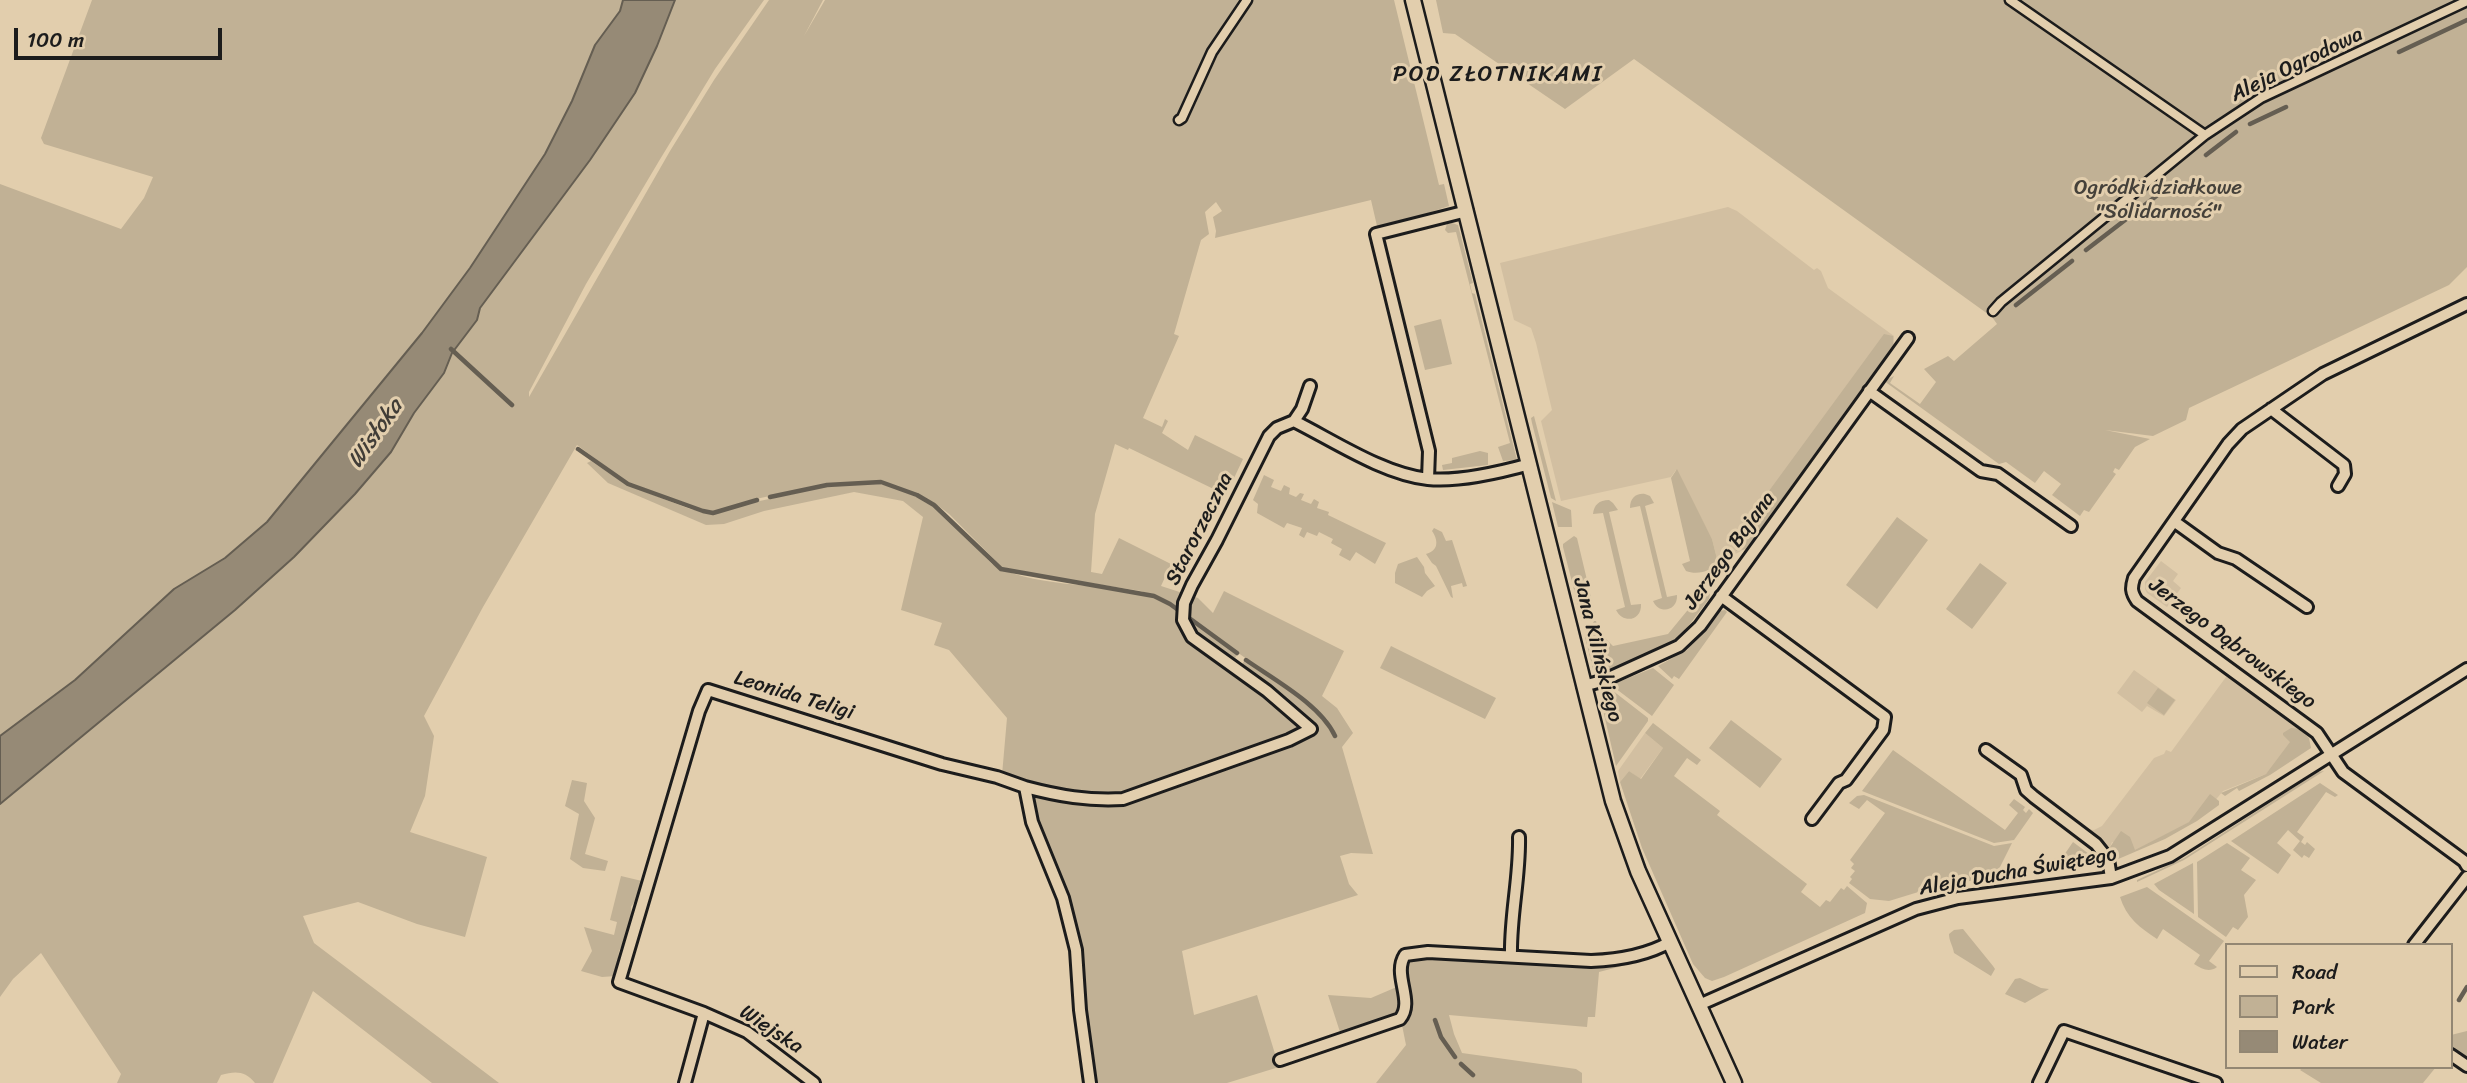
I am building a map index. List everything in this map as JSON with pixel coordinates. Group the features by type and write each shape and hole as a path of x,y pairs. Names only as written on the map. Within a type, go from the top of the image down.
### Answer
{"street":[{"path":"1178,120 1182,118 1212,52 1247,0"},
{"name":"Jana Kilińskiego","path":"1413,0 1613,801 1625,838 1734,1083"},
{"path":"2010,0 2205,135"},
{"name":"Aleja Ogrodowa","path":"1993,311 2205,135 2261,98 2467,1"},
{"path":"1428,479 1429,451 1376,234 1467,211"},
{"name":"Jerzego Dąbrowskiego","path":"2331,755 2317,733 2137,601 2132,594 2134,578 2228,444 2242,429 2323,374 2467,304"},
{"name":"Jerzego Bajana","path":"1583,685 1602,681 1679,646 1700,625 1908,338"},
{"path":"1310,386 1302,409 1294,421 1392,470 1428,479 1468,476 1530,464"},
{"path":"1869,391 1981,471 1998,474 2071,526"},
{"path":"2272,409 2344,465 2345,474 2338,486"},
{"name":"Starorzeczna","path":"1025,787 1066,798 1094,801 1123,799 1289,740 1311,729 1267,691 1192,637 1183,620 1184,603 1192,585 1269,436 1277,428 1294,421"},
{"path":"2175,522 2218,553 2236,559 2307,607"},
{"path":"1721,596 1885,717 1883,730 1846,780 1839,783 1812,819"},
{"name":"Aleja Ducha Świętego","path":"1699,1005 1916,909 1958,898 2111,878 2170,856 2467,669"},
{"name":"Leonida Teligi","path":"704,1013 619,982 699,711 708,690 942,764 997,777 1025,787"},
{"path":"1986,750 2021,775 2025,790 2096,844 2108,859 2111,878"},
{"path":"2331,755 2343,772 2456,854 2467,866"},
{"path":"1025,787 1031,822 1063,898 1073,936 1090,1083"},
{"path":"1511,956 1520,857 1519,837"},
{"path":"2416,943 2467,877"},
{"path":"1280,1060 1400,1019 1404,1014 1405,1002 1400,970 1405,955 1428,952 1613,960 1656,949 1671,942"},
{"path":"685,1083 704,1013"},
{"name":"Wiejska","path":"704,1013 747,1032 814,1083"},
{"path":"2039,1083 2064,1031 2216,1083"}],"shaded area":[{"path":"1728,207 1814,270 1817,268 1821,271 1828,288 1894,336 1894,345 1745,549 1718,563 1712,539 1676,470 1671,477 1561,501 1541,421 1552,410 1536,343 1531,328 1514,320 1500,263"},
{"path":"2161,561 2178,574 2173,581 2181,588 2167,607 2145,589 2145,582"},
{"path":"2134,670 2176,700 2164,716 2147,706 2142,712 2117,693"},
{"path":"2226,677 2231,678 2308,736 2266,774 2223,791 2203,815 2135,851 2112,842 2110,847 2086,829 2094,830 2102,826 2154,758 2164,754 2166,750 2171,752"},
{"path":"1645,733 1663,748 1640,779 1629,771 1620,782 1618,771"}],"green space":[{"path":"92,0 623,0 620,11 595,45 572,101 545,154 470,268 422,333 267,522 225,558 174,589 75,680 0,736 0,184 121,229 144,198 153,177 44,144 41,138"},
{"path":"675,0 764,0 715,69 586,284 529,392 529,397 670,151 714,80 769,0 823,0 804,36 825,0 1394,0 1439,185 1444,184 1449,206 1377,226 1371,200 1215,238 1213,217 1222,211 1216,202 1205,212 1209,234 1201,240 1174,334 1179,336 1143,418 1162,427 1165,419 1168,421 1162,433 1188,450 1195,435 1243,459 1226,495 1129,448 1128,450 1115,444 1095,514 1091,572 1102,574 1119,538 1171,564 1161,586 1198,598 1213,613 1224,591 1344,651 1322,696 1337,708 1353,733 1342,747 1373,854 1351,853 1340,856 1349,884 1358,895 1182,951 1194,1015 1257,995 1279,1067 1227,1083 1093,1083 1083,1001 1054,863 1036,816 1019,787 1002,775 1007,718 949,650 934,645 942,623 901,610 923,517 903,501 854,492 764,511 724,524 706,525 608,483 587,463 591,461 627,485 690,509 713,514 825,487 870,483 890,486 916,496 936,508 992,564 1006,571 1024,577 1141,593 1166,603 1190,618 1163,599 1141,591 1002,567 936,504 918,494 881,481 825,484 756,499 714,512 628,483 577,445 483,607 424,716 434,736 425,796 410,832 487,857 465,937 417,924 358,902 303,916 314,943 499,1083 432,1083 313,991 273,1083 255,1083 248,1076 236,1073 221,1075 217,1083 117,1083 121,1074 41,953 13,979 0,997 0,804 235,610 355,494 391,452 414,413 444,373 452,353 477,320 480,308 563,197 635,93","holes":["1192,620 1315,708 1327,719 1335,735 1333,736 1326,724 1306,703 1245,660 1242,664 1235,658 1237,655"]},
{"name":"Ogródki działkowe \"Solidarność\"","path":"1436,0 2467,0 2467,267 2449,285 2189,408 2186,420 2153,436 2105,430 2150,439 2135,447 2119,470 2115,468 2113,472 2116,474 2089,512 2084,510 2080,516 2052,495 2061,484 2044,471 2035,483 2006,462 1999,464 1884,381 1894,376 1890,383 1920,404 1936,382 1924,369 1948,356 1954,361 1997,324 1992,317 1634,59 1565,109 1455,34 1443,33"},
{"path":"1447,224 1458,225 1473,283 1470,284 1472,293 1475,294 1517,460 1503,461 1498,447 1510,443 1456,232 1448,233 1445,230"},
{"path":"1441,319 1452,364 1425,370 1414,326"},
{"path":"1884,334 1893,336 1893,345 1746,549 1736,551 1734,544 1744,525"},
{"path":"1534,416 1556,501 1551,498 1532,423 1531,418"},
{"path":"1480,451 1488,453 1488,465 1443,470 1442,465 1452,463 1452,458"},
{"path":"1677,469 1712,539 1718,563 1704,572 1686,571 1682,564 1690,561 1671,478"},
{"path":"1264,475 1274,480 1271,487 1281,491 1284,485 1290,488 1289,494 1296,497 1300,493 1304,494 1301,500 1311,504 1314,499 1319,502 1317,508 1329,512 1328,515 1386,543 1375,564 1356,552 1350,561 1339,555 1342,549 1331,543 1333,539 1319,532 1317,536 1307,532 1304,538 1299,535 1302,528 1287,523 1284,528 1257,513 1258,504 1253,500"},
{"path":"1645,494 1650,496 1654,503 1645,506 1667,597 1677,595 1675,605 1668,609 1659,608 1653,601 1662,598 1640,506 1630,508 1634,497"},
{"path":"1609,500 1618,510 1609,512 1631,605 1641,604 1638,614 1632,619 1623,617 1616,610 1625,607 1603,513 1593,514 1598,504"},
{"path":"1552,502 1571,510 1572,527 1558,527"},
{"path":"1897,517 1928,540 1877,609 1846,585"},
{"path":"1434,528 1442,532 1446,541 1452,540 1467,586 1463,587 1462,583 1451,586 1453,598 1436,566 1426,554 1433,551 1436,545 1432,531"},
{"path":"1574,536 1577,538 1592,601 1582,621 1563,547 1563,544"},
{"path":"1417,557 1435,586 1422,597 1395,583 1398,564"},
{"path":"1980,563 2007,583 1972,629 1946,609"},
{"path":"1705,589 1710,594 1709,599 1680,637 1668,645 1609,670 1600,672 1593,669 1585,637 1594,621 1601,639 1606,639 1613,646 1668,634"},
{"path":"1719,611 1727,612 1679,679 1674,676 1672,679 1658,666 1687,650"},
{"path":"1391,646 1496,698 1485,719 1380,668"},
{"path":"1653,668 1674,685 1652,716 1611,685"},
{"path":"1608,687 1648,718 1616,766 1600,697"},
{"path":"2158,688 2175,700 2164,715 2147,703"},
{"path":"1731,720 1782,759 1760,788 1709,748"},
{"path":"1653,723 1701,760 1697,765 1687,758 1674,776 1720,811 1717,815 1807,884 1801,892 1820,907 1826,900 1830,902 1841,888 1844,890 1847,886 1867,903 1865,913 1724,977 1712,981 1705,978 1693,964 1642,848 1620,782 1629,771 1641,779 1663,748 1645,733"},
{"path":"2291,728 2299,729 2309,738 2311,748 2270,775 2239,791 2237,788 2225,796 2221,793 2266,774 2290,742 2283,733"},
{"path":"1893,750 2005,830 2018,813 2009,805 2014,799 2025,807 2023,810 2026,813 2029,809 2033,813 2014,840 1994,843 1862,791"},
{"path":"2324,771 2184,860 2137,882 2184,858 2318,772"},
{"path":"572,780 587,783 584,801 595,818 585,854 608,861 605,871 583,868 570,859 579,814 565,806"},
{"path":"2320,783 2338,795 2335,797 2326,792 2297,832 2304,837 2301,842 2305,845 2307,842 2315,849 2309,858 2304,855 2302,858 2293,850 2300,841 2288,830 2277,843 2291,855 2278,874 2231,841"},
{"path":"2210,794 2219,801 2219,805 2197,821 2165,839 2116,860 2110,847 2121,831 2130,837 2135,850 2189,822"},
{"path":"1864,795 1994,846 2012,843 1995,877 1938,886 1889,901 1870,899 1849,883 1855,871 1851,868 1854,864 1850,860 1885,813 1867,800 1859,809 1849,803 1857,796"},
{"path":"2073,842 2097,860 2094,866 2045,871 2047,860 2062,858"},
{"path":"2227,843 2250,858 2241,870 2256,880 2244,895 2248,917 2238,930 2233,927 2226,937 2198,917 2197,862"},
{"path":"2193,863 2194,914 2154,884"},
{"path":"621,876 642,881 638,896 631,907 632,918 628,934 619,951 616,976 602,977 581,971 592,951 584,927 614,935 617,922 610,920"},
{"path":"2147,887 2224,941 2209,961 2217,967 2208,970 2194,964 2200,955 2163,929 2157,939 2134,921 2120,897"},
{"path":"1963,929 1995,969 1991,976 1954,953 1949,934"},
{"path":"1657,954 1660,956 1599,972 1595,1017 1588,1017 1587,1027 1449,1015 1462,1053 1576,1069 1582,1073 1582,1083 1376,1083 1406,1045 1402,1025 1408,1007 1407,968 1418,957 1596,966"},
{"path":"2020,978 2049,989 2025,1003 2005,994 2015,979"},
{"path":"1399,986 1400,1008 1390,1019 1374,1026 1340,1032 1328,995 1371,998"},
{"path":"2467,1031 2467,1061 2453,1051 2453,1034"},
{"path":"2434,1069 2423,1083 2321,1083 2300,1070"}],"water":[{"name":"Wisłoka","path":"623,0 675,0 635,93 590,160 480,308 477,320 452,353 444,373 414,413 391,452 294,557 235,610 0,804 0,736 75,680 174,589 225,558 267,522 422,333 470,268 545,154 572,101 595,45 620,11"}],"waterway":[{"path":"2399,52 2467,20"},
{"path":"2250,124 2286,107"},
{"path":"2206,155 2236,132"},
{"path":"2086,250 2172,184"},
{"path":"2016,305 2072,261"},
{"path":"451,349 512,405"},
{"path":"578,449 628,484 703,511 713,513 757,500"},
{"path":"770,497 827,485 881,482 917,495 934,505 1001,569 1154,596 1170,604 1237,653"},
{"path":"1246,660 1308,703 1335,736"},
{"path":"2459,1000 2467,987"},
{"path":"1435,1020 1441,1037 1455,1057"},
{"path":"1461,1064 1473,1075"}],"district":[{"name":"POD ZŁOTNIKAMI","path":"1498,75"}]}
